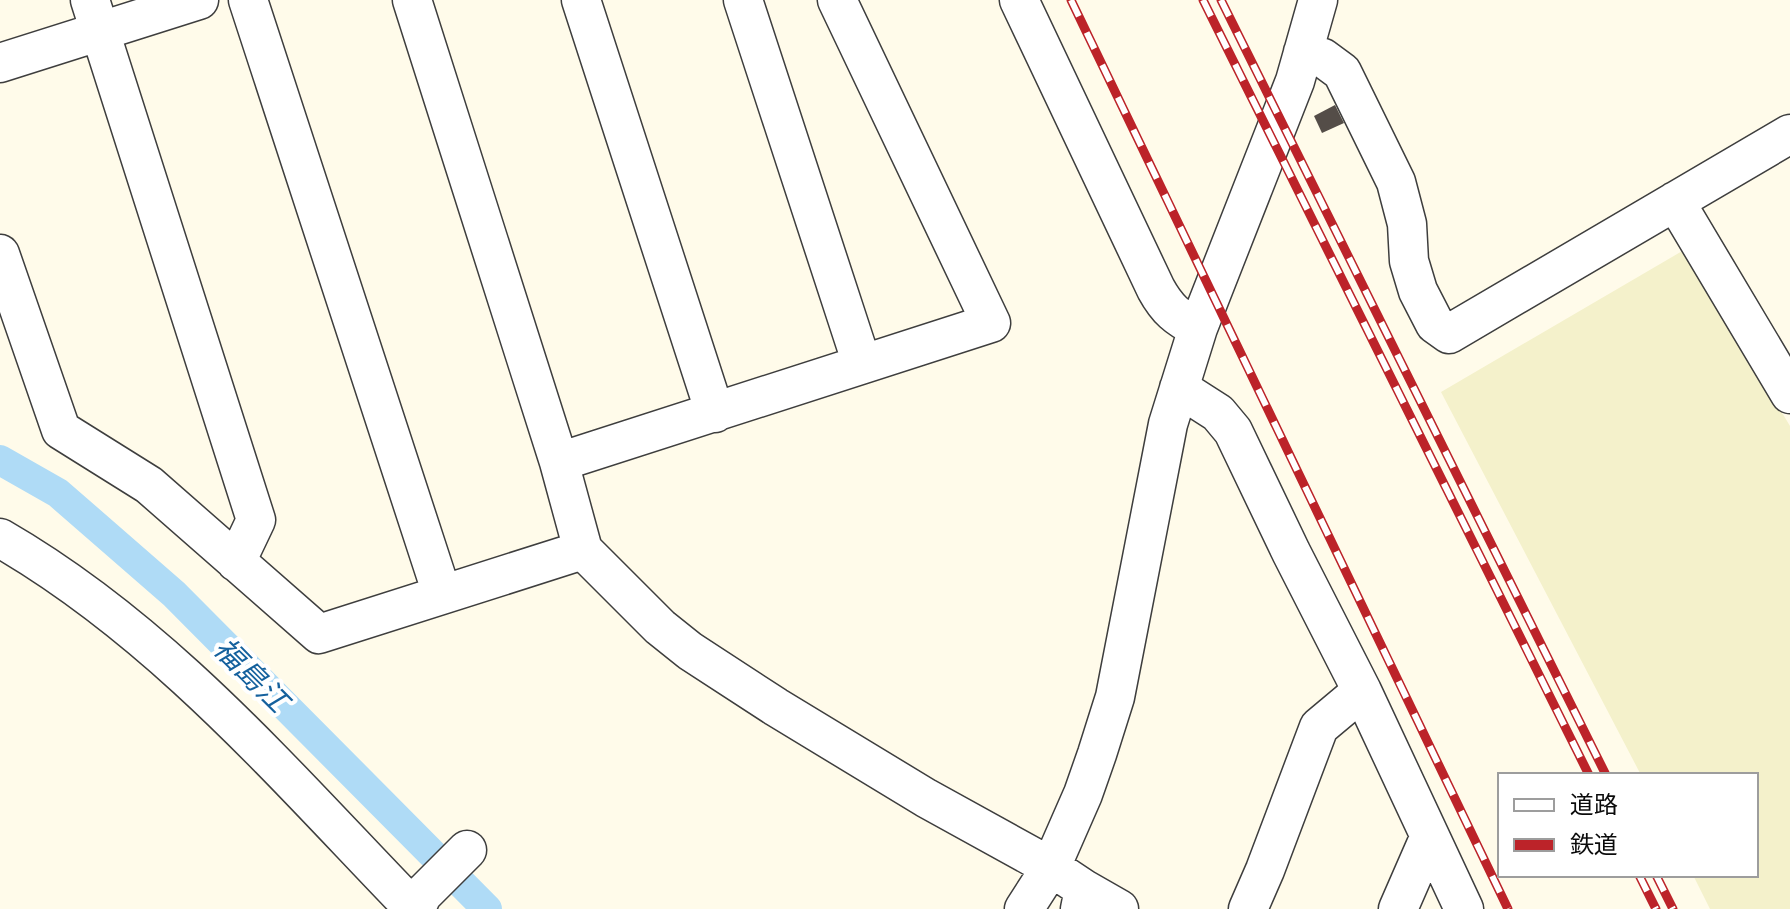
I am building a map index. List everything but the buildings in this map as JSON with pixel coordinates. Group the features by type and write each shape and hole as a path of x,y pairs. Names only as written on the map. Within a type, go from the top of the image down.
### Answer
{"street":[{"path":"0,63 95,15 199,0"},
{"path":"248,0 442,594"},
{"path":"412,0 559,462 583,550 660,627 690,651 926,798 1051,867 1082,899 1119,909"},
{"path":"581,0 715,413"},
{"path":"743,0 862,364"},
{"path":"559,462 991,323 837,0"},
{"path":"1019,0 1165,307 1198,328"},
{"path":"1024,909 1051,867 1083,794 1115,697 1168,424 1198,328 1295,81 1318,0"},
{"path":"95,15 256,520 236,562"},
{"path":"1303,52 1323,58 1342,72 1396,182 1407,224 1409,261 1418,291 1435,324 1449,334 1790,134"},
{"path":"1675,201 1790,394"},
{"path":"3,273 61,430 149,485 319,634 583,550"},
{"path":"1179,388 1218,413 1233,431 1362,691 1464,909"},
{"path":"0,538 75,586 135,631 183,673 417,904 467,850"},
{"path":"1248,909 1319,727 1362,691"},
{"path":"1398,909 1429,838"}],"shaded area":[{"path":"1684,250 1790,426 1790,909 1710,909 1694,877 1758,877 1758,773 1640,773 1441,392"}],"waterway":[{"name":"福島江","path":"0,460 58,493 174,594 487,909"}],"railway":[{"path":"1071,0 1508,909"},
{"path":"1203,0 1588,773"},
{"path":"1221,0 1605,773"},
{"path":"1640,877 1656,909"},
{"path":"1657,877 1673,909"}]}
